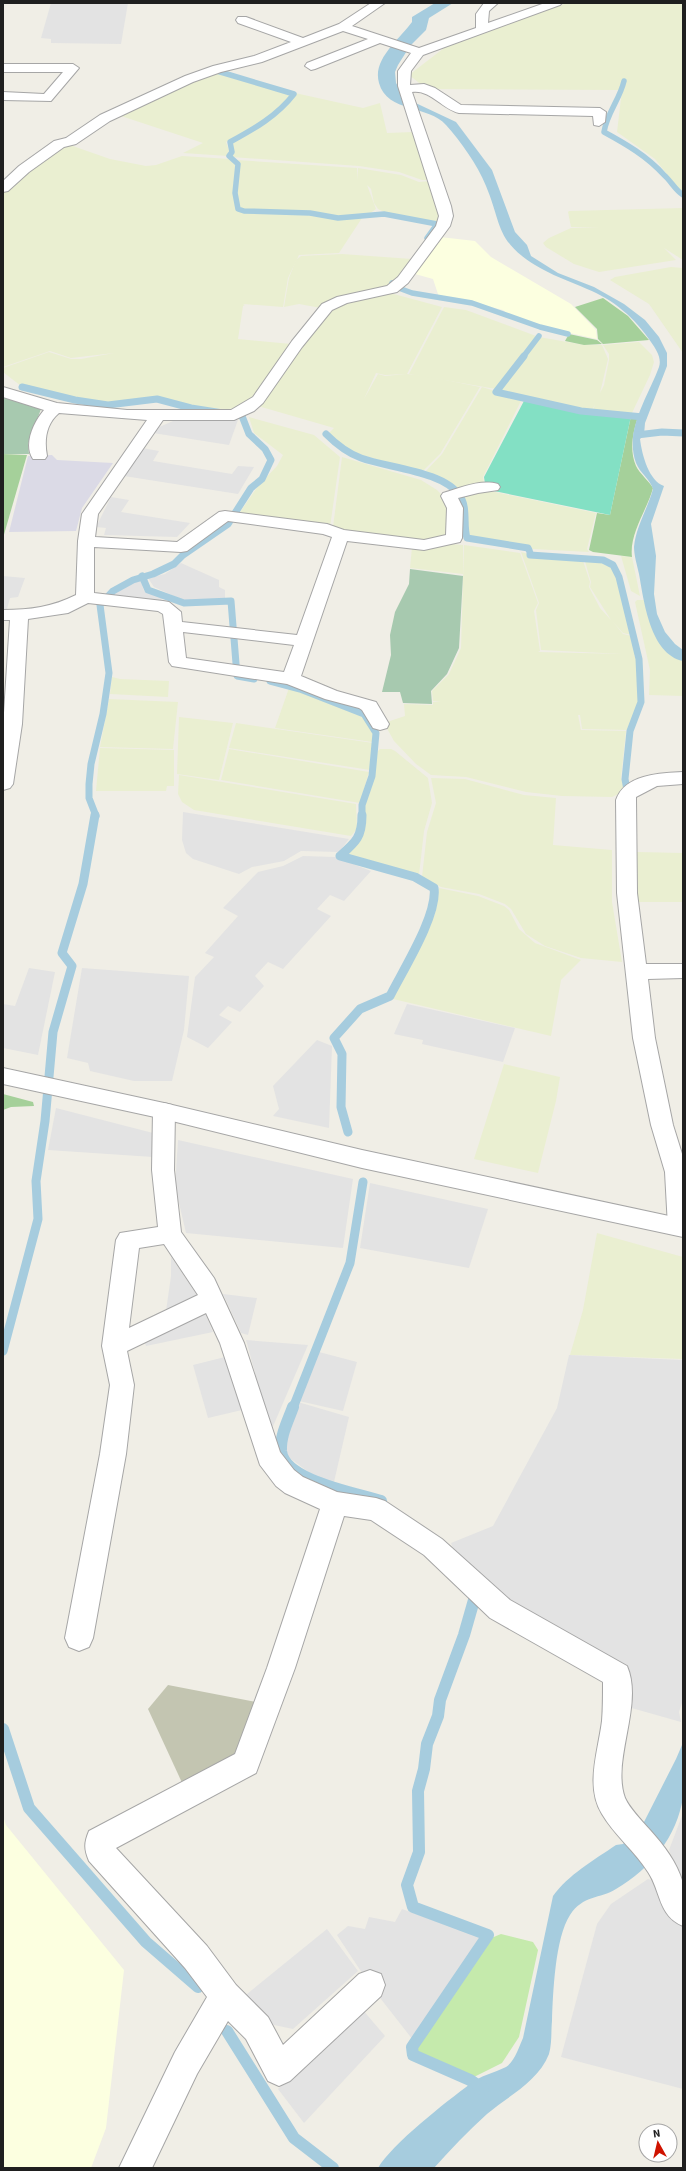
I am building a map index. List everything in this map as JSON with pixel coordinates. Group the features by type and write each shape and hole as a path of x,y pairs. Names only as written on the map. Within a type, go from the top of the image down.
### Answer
{"street":[{"path":"3,188 24,169 59,144 71,140 105,118 189,79 217,69 258,60 343,27 379,3"},
{"path":"482,30 481,15 484,8 492,3"},
{"path":"3,392 55,408 127,415 234,415 248,408 258,400 297,344 327,307 342,300 392,289 402,280 443,226 446,216 444,206 402,78 406,66 419,52 556,3"},
{"path":"242,20 302,42"},
{"path":"343,27 380,41 419,52"},
{"path":"311,66 380,41"},
{"path":"3,68 73,68 47,98 3,96"},
{"path":"408,100 421,87 438,93 451,107 458,109 600,112 599,122"},
{"path":"39,456 37,444 41,426 47,414 55,408"},
{"path":"85,597 86,542 90,514 158,415"},
{"path":"86,542 181,547 225,516 327,529 340,535 424,545 454,538 454,508 449,496 457,493 492,487"},
{"path":"291,679 340,535"},
{"path":"3,784 8,720 11,615 62,609 85,597 163,606 173,612 304,641"},
{"path":"173,612 177,669 291,679 369,706 380,724"},
{"path":"3,1076 164,1111 362,1159 682,1228 676,1172 662,1125 644,1038 627,893 626,800 628,794 653,780 683,778"},
{"path":"637,972 683,971"},
{"path":"164,1111 163,1170 170,1234 206,1285 232,1343 269,1457 284,1478 294,1485 334,1503 376,1509 433,1547 500,1610 617,1675 616,1720 607,1774 612,1804 630,1829 660,1863 669,1888 683,1911"},
{"path":"79,1638 113,1454 122,1385 114,1346 128,1240 170,1234"},
{"path":"114,1346 212,1299"},
{"path":"334,1503 281,1668 246,1763 99,1841 99,1851 196,1957 225,1996 257,2028 279,2070 370,1985"},
{"path":"135,2168 186,2063 225,1996"}],"shaded area":[{"path":"51,3 128,3 121,44 51,43 51,39 41,38"},
{"path":"567,3 683,3 683,195 655,159 617,132 622,90 427,89 409,75 444,48"},
{"path":"216,71 292,95 287,102 263,122 226,142 229,150 228,156 183,153 203,143 118,115"},
{"path":"295,93 363,108 380,103 387,133 413,132 429,180 422,180 399,172 359,166 231,157 234,152 232,143 233,140 264,123 289,102"},
{"path":"67,144 110,159 146,166 156,165 182,156 230,159 236,163 234,194 237,211 310,214 337,219 362,218 339,253 299,255 288,278 283,307 243,304 245,305 243,306 238,339 291,344 255,397 235,408 228,409 191,408 156,399 108,404 76,400 21,386 3,372 3,368 49,352 71,359 81,359 114,353 71,358 50,351 3,367 3,193 35,164"},
{"path":"237,160 357,168 358,180 358,168 401,175 419,182 430,181 439,215 438,220 437,223 386,213 378,209 374,203 371,189 367,185 376,209 369,214 357,217 338,218 309,213 242,210 239,209 236,194"},
{"path":"683,208 683,260 664,248 676,260 599,272 574,264 546,247 543,243 549,238 571,228 599,227 571,227 569,211"},
{"path":"440,237 475,241 491,257 571,304 596,330 597,339 547,328 509,315 503,310 471,302 439,297 433,279 415,274"},
{"path":"342,254 412,259 398,277 388,286 321,308 299,304 284,307 289,278 296,260 301,256"},
{"path":"671,267 683,268 683,353 649,304 610,280 615,277"},
{"path":"390,293 442,307 407,374 426,376 480,387 440,454 422,472 351,452 328,434 334,428 258,406 264,401 317,325 331,309 344,303","holes":["376,373 385,375 407,374 385,376 378,374 364,399"]},
{"path":"444,307 466,310 536,336 496,389 409,374"},
{"path":"539,337 584,345 602,345 608,359 600,393 604,385 609,360 609,354 603,345 639,342 652,355 654,362 650,375 631,415 594,412 595,404 592,411 581,411 499,391"},
{"path":"482,387 522,399 483,477 484,483 457,489 438,478 424,473 442,454"},
{"path":"3,395 41,409 28,444 29,454 3,454"},
{"path":"249,417 314,435 340,457 330,527 238,515 258,486 277,466 283,455 254,433"},
{"path":"202,419 238,420 229,445 153,433 157,428 173,421"},
{"path":"142,448 159,451 153,461 232,474 238,466 254,467 238,494 124,476"},
{"path":"52,455 57,460 113,463 82,508 76,531 9,532 28,456"},
{"path":"342,457 421,480 437,490 446,499 450,525 444,537 426,541 342,532 333,527"},
{"path":"490,491 596,513 587,549 589,552 533,549 529,547 468,537 466,508 461,495"},
{"path":"111,497 129,500 121,512 190,523 177,537 104,535 106,528 96,527"},
{"path":"451,544 463,545 463,574 410,568 412,547"},
{"path":"464,545 520,553 538,603 534,611 540,651 538,652 623,654 541,650 536,610 539,603 521,552 529,554 530,556 582,558 590,582 589,587 600,608 611,620 590,587 591,582 584,558 602,561 612,566 621,591 632,635 623,633 613,622 623,634 632,636 636,655 633,655 636,656 639,701 629,730 582,729 580,715 578,715 581,730 626,731 621,778 625,791 612,797 562,796 526,792 466,777 431,775 416,764 394,741 384,723 405,716 404,704 433,705 433,702 441,701 433,701 432,691 449,674 461,648"},
{"path":"621,556 632,557 640,596 631,591"},
{"path":"181,563 219,580 219,587 225,590 225,600 185,601 154,587 148,578 165,574"},
{"path":"410,569 463,576 459,648 447,674 431,691 432,704 403,703 400,692 382,692 391,655 390,635 395,612 409,584"},
{"path":"3,576 25,578 18,597 10,598 7,609 3,609"},
{"path":"140,579 144,591 163,598 161,600 111,595 135,580"},
{"path":"637,600 644,600 653,631 680,660 683,661 683,696 649,695 650,670 635,602"},
{"path":"112,677 120,679 169,681 168,697 110,694"},
{"path":"289,688 361,715 373,733 372,742 275,728"},
{"path":"109,699 178,702 173,749 100,747"},
{"path":"179,717 233,723 219,780 177,774"},
{"path":"236,723 373,743 370,770 229,748"},
{"path":"100,748 174,750 174,786 167,786 166,791 96,791"},
{"path":"229,749 369,772 360,803 221,780"},
{"path":"380,749 391,749 395,751 428,778 432,803 424,831 419,875 343,856 358,842 364,831 364,805 374,776 377,752"},
{"path":"179,775 356,804 357,829 351,836 194,810 182,802 178,794"},
{"path":"431,778 465,779 524,795 556,798 553,845 612,850 612,902 622,962 581,958 545,946 526,934 511,909 505,904 479,894 441,887 422,877 427,832 436,803"},
{"path":"183,812 349,839 339,852 301,851 284,861 252,867 239,874 193,859 186,853 182,840"},
{"path":"637,852 683,853 683,902 638,902"},
{"path":"303,856 335,857 371,871 344,901 330,895 317,909 331,916 283,969 268,962 255,976 264,986 240,1012 228,1006 219,1015 232,1022 208,1048 187,1037 195,977 214,957 205,953 238,916 223,908 258,872 283,866"},
{"path":"439,888 478,896 504,906 509,910 519,929 535,943 581,960 561,980 551,1036 393,999 435,914"},
{"path":"29,968 55,972 38,1055 3,1048 3,1004 15,1006"},
{"path":"82,968 189,976 184,1030 172,1081 134,1081 90,1071 88,1063 67,1058"},
{"path":"407,1004 515,1028 503,1062 422,1044 423,1040 394,1034"},
{"path":"317,1040 332,1046 329,1128 273,1116 279,1109 273,1086"},
{"path":"504,1064 560,1077 556,1101 538,1173 474,1159"},
{"path":"56,1108 153,1133 153,1157 48,1150"},
{"path":"178,1140 353,1179 343,1248 186,1233 175,1186"},
{"path":"370,1183 488,1209 469,1268 360,1248"},
{"path":"597,1233 683,1257 683,1359 570,1355 583,1310"},
{"path":"171,1257 197,1295 166,1311 171,1276"},
{"path":"223,1294 257,1298 248,1335 241,1333"},
{"path":"205,1313 213,1332 146,1346 145,1343"},
{"path":"246,1340 308,1345 271,1431"},
{"path":"319,1352 357,1362 343,1411 299,1401"},
{"path":"569,1355 683,1360 683,1700 679,1712 681,1722 628,1707 625,1670 521,1613 455,1554 451,1543 493,1526 557,1408"},
{"path":"229,1356 242,1410 208,1418 193,1365"},
{"path":"298,1402 349,1417 334,1482 318,1479 287,1456 284,1441"},
{"path":"168,1685 261,1703 239,1754 184,1787 148,1709"},
{"path":"683,1813 683,1883 669,1850"},
{"path":"3,1816 6,1825 124,1970 106,2128 91,2168 3,2168"},
{"path":"648,1879 655,1881 683,1929 683,2089 561,2057 597,1924 611,1904"},
{"path":"402,1909 481,1937 413,2040 370,1985 337,1935 348,1926 365,1929 369,1917 395,1922"},
{"path":"327,1929 358,1971 293,2029 274,2025 242,1998"},
{"path":"362,2009 385,2036 304,2123 278,2089"}],"green space":[{"path":"603,298 628,316 649,340 603,344 598,339 597,329 575,307"},
{"path":"569,334 597,340 602,344 584,345 565,341"},
{"path":"525,399 578,412 631,416 610,515 494,491 493,485 485,484 484,477"},
{"path":"631,416 638,417 632,441 634,460 638,469 653,488 633,540 632,557 593,552 589,550 597,513 610,515"},
{"path":"3,454 27,455 3,538"},
{"path":"3,1094 33,1102 34,1106 11,1107 3,1110"},
{"path":"501,1934 533,1942 538,1950 519,2037 502,2063 472,2078 419,2055 416,2047 484,1941"}],"water":[{"path":"435,3 453,3 429,18 426,30 410,46 398,65 395,72 396,83 405,98 456,122 492,170 515,232 527,245 531,256 558,273 594,287 624,304 645,320 659,337 667,353 667,366 645,423 644,435 640,439 642,452 650,473 654,479 664,486 651,524 656,556 654,594 657,614 665,632 675,644 683,650 683,661 672,656 663,648 650,625 643,598 634,550 637,532 653,489 650,482 636,463 633,451 633,438 639,414 660,364 658,354 638,325 615,304 597,293 541,269 522,256 506,239 486,186 478,170 452,132 439,119 399,104 383,93 379,83 378,74 383,58 412,22 412,17"},
{"path":"683,1731 683,1797 680,1812 668,1838 651,1861 629,1881 610,1892 580,1904 570,1915 565,1925 561,1937 556,1966 551,2046 549,2054 538,2073 522,2088 495,2107 480,2120 434,2168 378,2168 395,2147 447,2101 474,2081 506,2067 512,2061 523,2038 553,1896 566,1881 582,1868 616,1845 623,1844 644,1822 682,1745"}],"waterway":[{"path":"217,71 294,94 273,115 230,142 232,152 229,156 238,164 235,193 238,209 244,211 310,213 338,218 384,214 437,224 427,238"},
{"path":"624,81 604,132 643,156 683,195"},
{"path":"392,283 396,287 412,293 472,303 540,327 568,334"},
{"path":"523,357 539,336"},
{"path":"524,356 496,392 581,411 643,417"},
{"path":"22,387 75,400 108,405 157,399 191,408 242,416 249,434 265,449 271,460 262,479 251,488 228,524 183,555 174,564 142,577"},
{"path":"637,435 662,432 683,433"},
{"path":"326,434 351,454 372,461 415,471 442,481 452,488 460,496 464,505 467,538 528,548 529,550"},
{"path":"530,553 530,555 603,560 613,565 619,577 639,659 641,702 630,731 625,779 627,790"},
{"path":"96,816 89,798 89,784 91,764 103,714 109,673 100,605 113,591 133,580 142,577"},
{"path":"142,577 148,590 184,603 231,601 237,676 254,679"},
{"path":"270,681 300,689 364,714 376,733 372,776 362,805 361,829 354,843 340,856 415,877 434,888 434,899 431,913 411,958 390,996 360,1009 334,1038 342,1054 341,1107 348,1132"},
{"path":"3,1351 38,1219 36,1181 45,1121 53,1032 72,966 62,953 83,884 95,815"},
{"path":"293,1408 350,1263 363,1182"},
{"path":"293,1407 281,1445 281,1451 285,1461 295,1470 308,1478 340,1490 381,1501"},
{"path":"474,1600 464,1635 440,1700 438,1716 427,1744 424,1769 418,1791 419,1852 407,1885 413,1907 488,1935 412,2047 413,2055 470,2080 483,2089"},
{"path":"3,1729 29,1808 146,1942 198,1987"},
{"path":"227,2031 294,2138 333,2168"}]}
